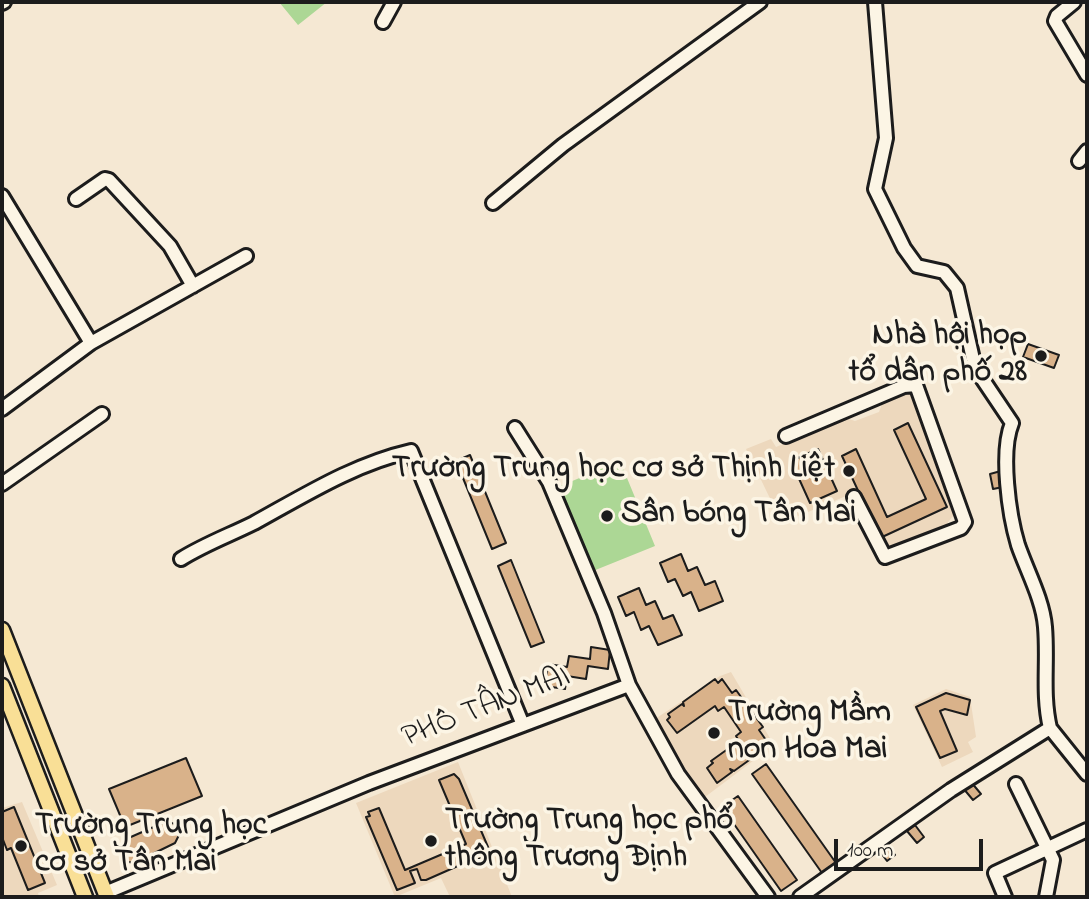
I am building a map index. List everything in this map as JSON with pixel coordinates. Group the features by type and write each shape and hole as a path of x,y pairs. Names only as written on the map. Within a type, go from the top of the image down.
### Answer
{"main road":[{"name":"PHỐ TÂN MAI","path":"2,631 102,896"},
{"path":"2,686 8,718 85,897"}],"street":[{"path":"383,22 394,2"},
{"path":"493,203 563,145 760,2"},
{"path":"875,2 886,138 875,189 904,248 917,266 944,272 957,288 975,369 1012,423 1006,437 1005,454 1017,542 1045,624 1043,692 1050,728 1087,774"},
{"path":"1074,2 1057,16 1055,22 1087,75"},
{"path":"76,199 105,179 109,180 170,246 193,286"},
{"path":"2,196 91,343"},
{"path":"2,410 91,343 246,256"},
{"path":"786,436 904,386 916,386 965,522 961,528 885,557 854,497"},
{"path":"2,484 102,414"},
{"path":"515,428 549,482 604,613 629,685 678,774 768,897"},
{"path":"181,559 250,525 321,484 353,473 380,458 411,451 523,725"},
{"name":"PHỐ TÂN MAI","path":"102,896 402,778 523,725 629,685"},
{"path":"800,897 951,790 1050,728"},
{"path":"1016,784 1053,860 1045,897"},
{"path":"1004,897 995,873 1087,830"}],"shaded area":[{"name":"Trường Trung học cơ sở Thịnh Liệt","path":"907,390 915,394 956,512 946,525 888,548 880,544 853,493 782,523 746,449 771,439 776,447 846,418 855,421 879,412 883,401"},
{"name":"Trường Mầm non Hoa Mai","path":"731,672 774,745 705,797 652,721 720,676"},
{"path":"946,689 970,697 976,737 968,742 973,752 942,767 913,705"},
{"name":"Trường Trung học phổ thông Trương Định","path":"458,762 512,897 450,897 441,878 395,897 356,803"},
{"name":"Trường Trung học cơ sở Tân Mai","path":"22,802 57,885 38,893 39,897 2,897 2,808"}],"green space":[{"path":"279,2 327,2 298,25"},
{"name":"Sân bóng Tân Mai","path":"620,461 655,546 593,571 558,487"}],"building":[{"name":"Nhà hội họp tổ dân phố 28","path":"1028,344 1059,355 1054,368 1023,357"},
{"path":"908,423 947,507 880,538 842,456 856,449 887,517 926,499 894,430"},
{"path":"818,449 837,491 810,503 791,461"},
{"path":"470,455 506,543 492,549 456,461"},
{"path":"1008,469 1008,486 993,489 990,474"},
{"path":"681,554 688,571 697,567 705,585 715,581 723,601 699,611 691,592 683,596 675,579 668,582 660,563"},
{"path":"511,560 544,642 531,647 498,566"},
{"path":"639,588 646,605 655,601 663,619 673,615 682,635 658,645 649,626 641,630 634,612 626,616 618,597"},
{"path":"591,647 610,650 608,669 588,666 586,679 567,676 565,689 545,686 548,664 567,667 569,656 590,659"},
{"path":"715,679 718,683 722,679 732,693 736,690 763,727 759,730 768,743 764,745 766,748 734,771 730,769 732,772 717,783 707,768 713,763 711,761 739,741 736,736 741,732 724,707 718,711 715,706 677,733 667,720 670,717 668,714 682,704 684,706 683,702"},
{"path":"946,693 970,700 967,715 945,709 940,711 957,751 940,758 916,707"},
{"path":"186,758 202,796 125,827 109,789"},
{"path":"766,764 836,863 822,873 752,774"},
{"path":"454,774 459,779 491,854 469,863 464,851 460,852 464,862 426,880 421,880 417,869 410,871 415,883 397,890 366,817 370,816 368,812 379,808 405,870 466,844 439,780"},
{"path":"971,782 981,794 973,800 963,788"},
{"path":"738,796 797,880 781,891 722,807"},
{"path":"14,807 45,883 28,890 11,848 7,850 2,837 2,812"},
{"path":"165,822 176,824 180,833 175,843 134,863 123,861 118,851 124,840"},
{"path":"915,825 924,837 917,843 907,831"},
{"path":"885,843 895,855 887,861 878,849"}],"place":[{"name":"Nhà hội họp tổ dân phố 28","path":"1041,356"},
{"name":"Trường Trung học cơ sở Thịnh Liệt","path":"849,471"},
{"name":"Sân bóng Tân Mai","path":"607,516"},
{"name":"Trường Mầm non Hoa Mai","path":"714,733"},
{"name":"Trường Trung học phổ thông Trương Định","path":"431,841"},
{"name":"Trường Trung học cơ sở Tân Mai","path":"21,846"}]}
